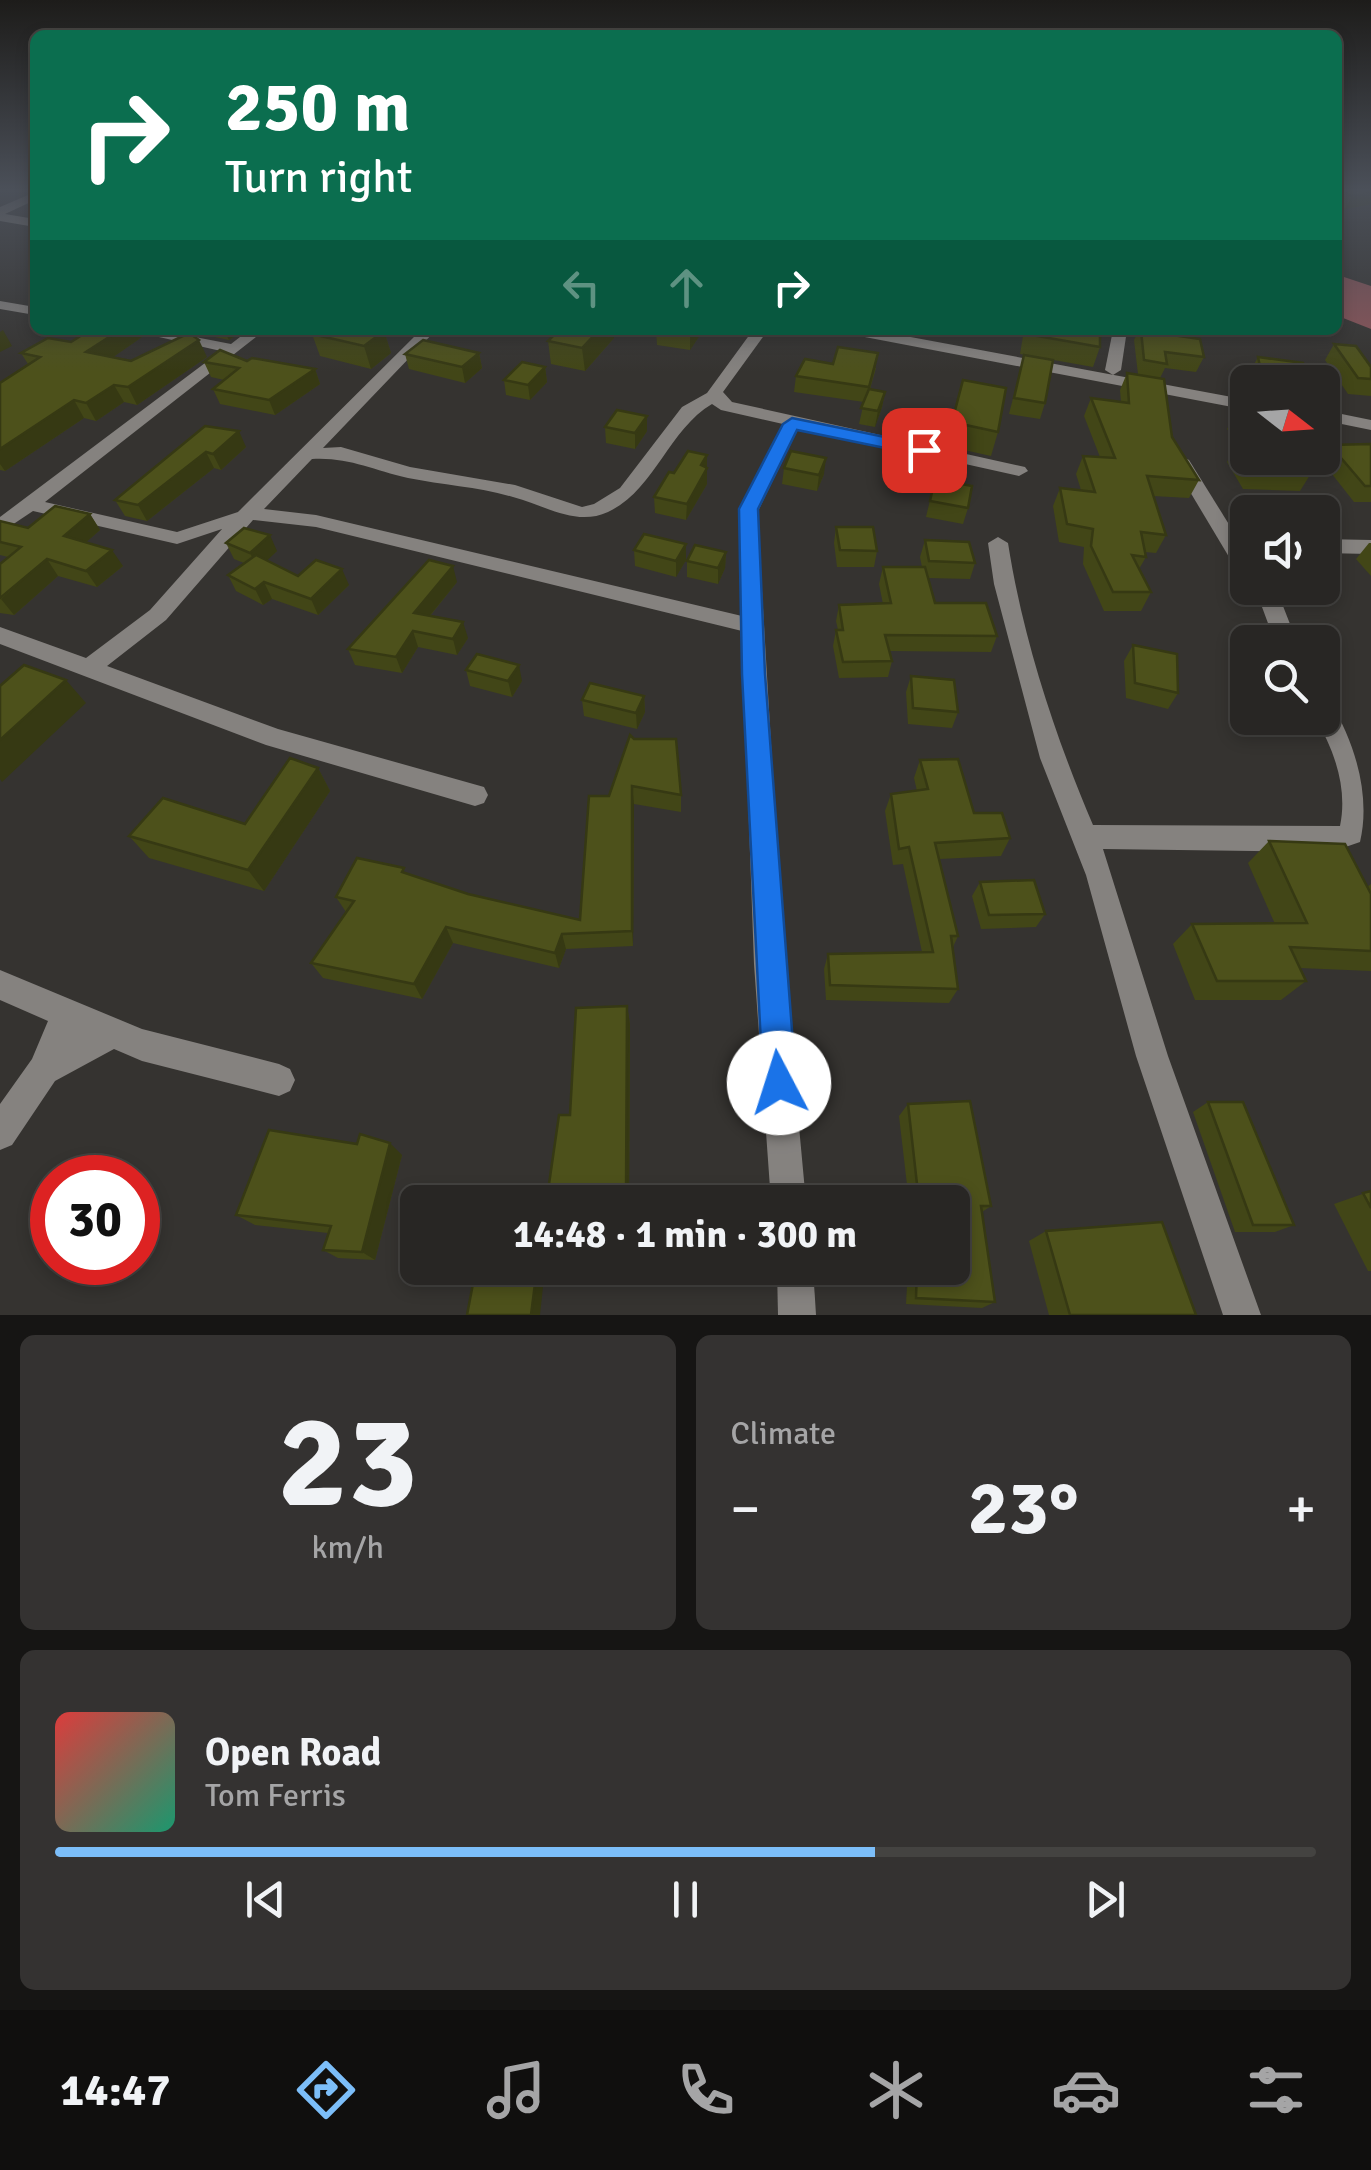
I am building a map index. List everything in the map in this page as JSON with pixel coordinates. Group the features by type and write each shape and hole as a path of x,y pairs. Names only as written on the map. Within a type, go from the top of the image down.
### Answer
{"street":[{"path":"0,305 30,310"},
{"path":"161,335 235,349"},
{"path":"0,526 252,335"},
{"path":"90,667 150,624 212,550 425,335"},
{"path":"310,454 342,452 392,468 515,491 588,512 615,502 626,492 688,411 714,396 757,335"},
{"path":"1112,376 1119,335"},
{"path":"918,336 1230,401"},
{"path":"714,396 727,406 792,424 1019,470"},
{"path":"1340,419 1371,425"},
{"path":"788,1185 769,964 749,509 792,424"},
{"path":"1177,456 1230,529"},
{"path":"28,504 176,538 197,535 224,518 247,515 316,522 752,626"},
{"path":"998,543 1004,584 1052,758 1100,874 1152,1056 1242,1315"},
{"path":"1340,547 1371,548"},
{"path":"0,635 276,738 475,795"},
{"path":"1084,837 1331,840 1351,834 1356,804 1338,735"},
{"path":"0,986 142,1045 280,1080"},
{"path":"0,1133 44,1070 66,1013"},
{"path":"44,1070 112,1033"},
{"path":"796,1285 797,1315"}],"shaded area":[{"path":"1342,276 1371,286 1371,329 1342,318"}],"building":[{"path":"82,335 112,335 86,352 131,361 185,335 199,340 128,387 114,385 86,403 74,400 0,449 0,383 40,357 21,353 48,338 71,342"},
{"path":"316,335 379,335 364,346"},
{"path":"554,335 594,335 582,348 548,341"},
{"path":"1032,335 1100,335 1100,347"},
{"path":"1142,335 1200,339 1204,357 1165,352 1167,364 1144,360"},
{"path":"423,340 479,353 462,367 405,354"},
{"path":"1334,344 1356,346 1371,367 1371,379 1358,378"},
{"path":"838,347 878,353 869,387 796,376 805,359 833,364"},
{"path":"220,350 247,361 252,358 315,369 269,400 213,389 239,368 204,362"},
{"path":"1024,355 1053,360 1045,403 1014,398"},
{"path":"1258,357 1304,365 1260,365"},
{"path":"522,362 545,367 528,385 504,380"},
{"path":"1127,373 1164,379 1172,437 1199,480 1147,476 1166,535 1141,532 1146,557 1132,555 1151,592 1113,592 1091,546 1093,529 1067,524 1060,488 1095,492 1083,456 1115,458 1091,398 1129,403"},
{"path":"963,380 1006,388 998,432 952,422"},
{"path":"869,389 885,392 878,411 861,408"},
{"path":"617,410 647,416 635,433 605,427"},
{"path":"205,426 239,431 213,454 206,452 138,505 115,500"},
{"path":"1371,444 1371,486 1365,486 1340,457 1340,445"},
{"path":"688,451 707,455 701,465 707,468 687,504 654,497 669,472 674,473"},
{"path":"791,451 826,458 819,475 784,468"},
{"path":"935,479 972,486 968,508 930,501"},
{"path":"55,506 90,514 64,536 112,550 86,571 47,559 0,598 0,564 21,547 0,542 0,521 28,528"},
{"path":"836,527 873,527 877,551 840,550"},
{"path":"244,528 270,535 250,553 226,543"},
{"path":"644,534 686,544 676,561 634,550"},
{"path":"925,540 969,542 975,563 929,561"},
{"path":"695,545 726,552 718,568 687,561"},
{"path":"256,555 298,576 316,560 342,569 311,599 264,582 255,589 228,575"},
{"path":"429,560 453,566 414,613 463,622 453,639 413,631 396,657 348,649"},
{"path":"883,567 925,567 935,603 986,603 997,636 885,635 892,661 843,662 836,630 843,630 839,605 891,603"},
{"path":"1133,645 1177,654 1178,693 1135,683"},
{"path":"477,654 519,665 508,681 466,670"},
{"path":"24,665 66,680 0,740 0,686"},
{"path":"911,676 954,680 958,712 913,708"},
{"path":"590,683 644,696 636,713 582,700"},
{"path":"630,735 634,739 676,739 681,795 632,786 632,931 562,934 555,953 446,927 414,984 311,963 354,901 336,897 357,858 404,868 402,872 468,894 580,920 589,796 609,796"},
{"path":"290,758 318,768 248,870 129,836 163,798 245,824"},
{"path":"958,759 974,813 1002,813 1010,838 935,843 958,936 951,936 958,989 830,985 828,954 933,952 909,847 899,849 891,794 928,789 920,760"},
{"path":"1269,841 1345,844 1371,894 1371,951 1290,947 1306,981 1217,981 1192,924 1307,923"},
{"path":"1034,880 1045,914 989,915 980,882"},
{"path":"627,1006 626,1185 549,1185 559,1115 570,1115 576,1008"},
{"path":"970,1101 991,1206 981,1206 995,1302 916,1298 916,1285 970,1285 970,1185 917,1185 908,1104"},
{"path":"1208,1102 1243,1102 1294,1225 1253,1225"},
{"path":"269,1130 357,1144 360,1134 390,1143 362,1252 323,1250 331,1226 236,1215"},
{"path":"1371,1191 1371,1208 1363,1193"},
{"path":"1162,1222 1196,1315 1070,1315 1046,1231"},
{"path":"473,1285 535,1285 531,1315 467,1315"}],"route":[{"path":"779,1083 769,964 749,509 792,424 924,450"}]}
